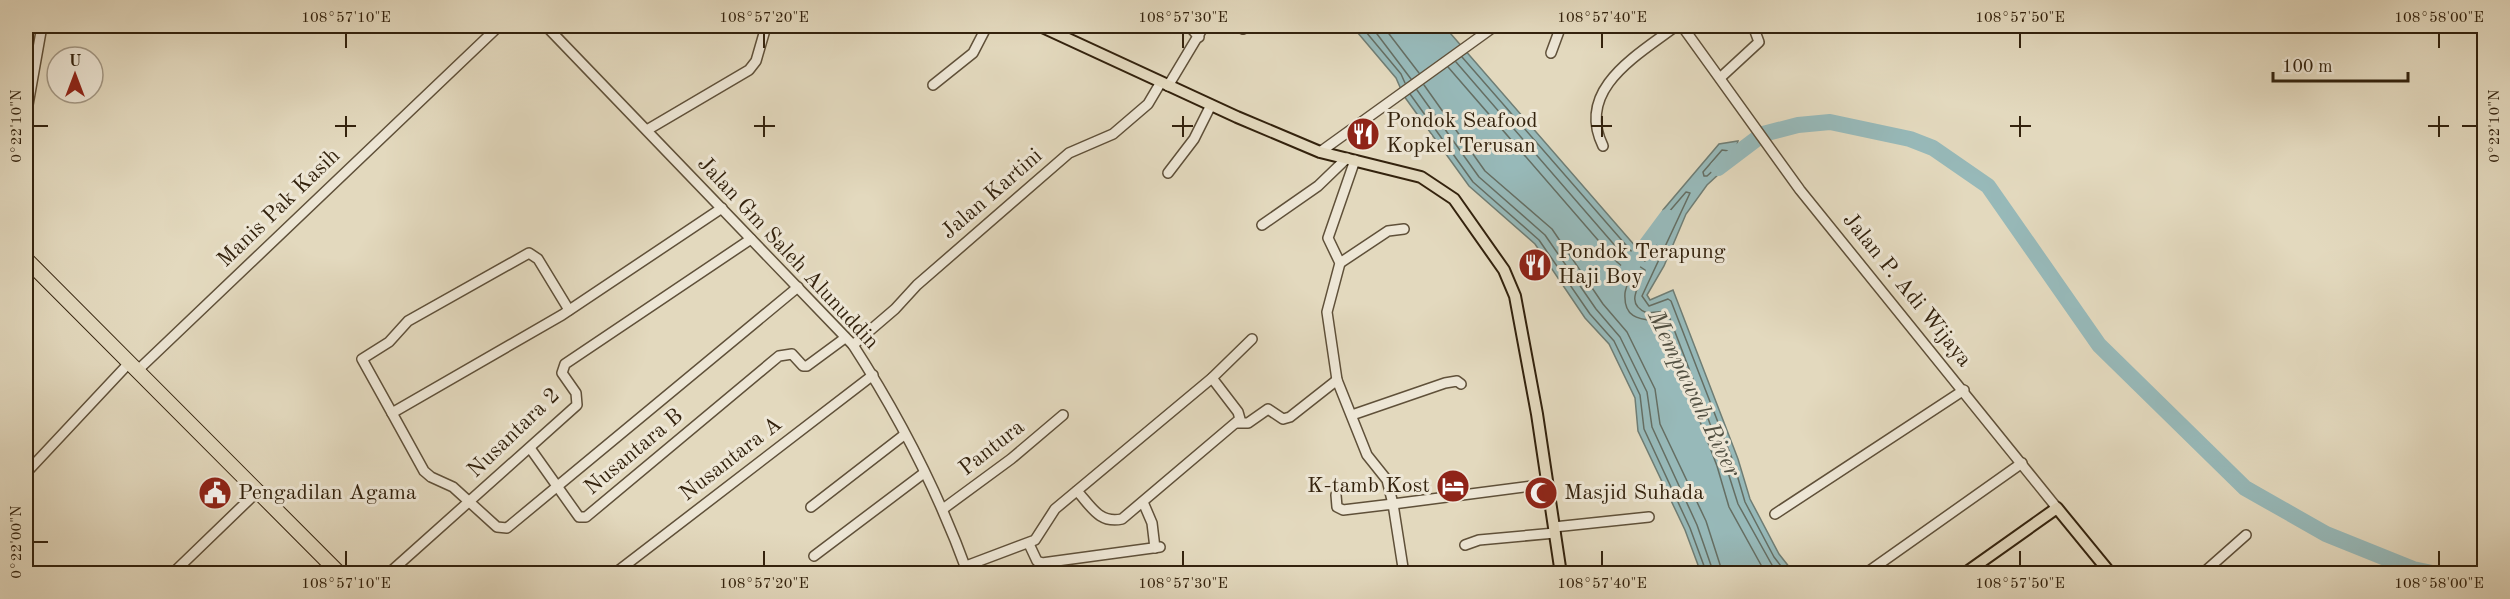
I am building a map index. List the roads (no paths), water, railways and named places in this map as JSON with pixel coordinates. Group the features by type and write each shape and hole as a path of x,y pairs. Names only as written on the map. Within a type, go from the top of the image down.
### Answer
{"highway":[{"path":"26,260 340,573"}],"main road":[{"path":"1040,26 1211,105 1320,152 1401,170 1435,186 1454,200 1504,270 1519,312 1561,573"},
{"path":"1964,573 2057,508"},
{"name":"Jalan P. Adi Wijaya","path":"2057,508 2111,573"}],"street":[{"path":"26,116 42,26"},
{"name":"Manis Pak Kasih","path":"26,473 134,366 499,26"},
{"name":"Jalan Gm Saleh Alunuddin","path":"546,26 853,345 873,375 943,510 967,570"},
{"path":"933,85 973,53 987,26"},
{"path":"1189,26 1198,37"},
{"name":"Jalan Kartini","path":"853,345 895,309 917,285 1069,153 1100,142 1138,114 1165,84 1204,26"},
{"path":"1236,26 1243,29 1250,26"},
{"path":"1320,152 1393,97 1495,26"},
{"path":"1551,53 1561,26"},
{"path":"1603,146 1595,130 1594,119 1606,87 1622,67 1676,26"},
{"name":"Jalan P. Adi Wijaya","path":"1682,26 1800,190 1964,390 2057,508"},
{"path":"1720,78 1759,42 1753,26"},
{"path":"647,130 749,70 756,61 765,30"},
{"path":"1168,172 1194,139 1211,105"},
{"path":"1262,225 1318,186 1351,159"},
{"path":"1351,159 1328,238 1340,263 1327,312 1337,380 1367,455 1387,480 1404,573"},
{"path":"392,413 569,310 722,208"},
{"path":"1340,263 1388,231 1404,229"},
{"name":"Nusantara 2","path":"388,573 576,405 576,393 562,373 565,364 751,239"},
{"path":"530,448 558,487 504,529 497,527 453,487 431,477 424,471 362,359 389,342 408,321 529,253 538,259 569,310"},
{"name":"Nusantara B","path":"798,287 558,487 579,517 586,517 779,356 792,354 803,366 807,366 845,338"},
{"path":"967,570 1029,544 1039,536 1055,510 1212,378 1252,339"},
{"name":"Nusantara A","path":"614,573 873,375"},
{"path":"1077,491 1107,521 1122,519 1143,502 1240,419 1239,412 1212,378"},
{"path":"1237,423 1248,423 1269,409 1283,419 1290,417 1337,380"},
{"path":"1352,415 1445,382 1457,381 1461,384"},
{"path":"1775,514 1964,390"},
{"name":"Pantura","path":"943,510 1011,459 1063,415"},
{"path":"811,507 904,435"},
{"path":"1865,573 2022,463"},
{"path":"814,556 924,473"},
{"path":"1336,495 1337,507 1343,510 1547,484"},
{"path":"172,573 259,490"},
{"path":"1029,544 1037,561 1042,563 1157,547 1152,523 1143,502"},
{"path":"1465,545 1479,540 1649,517"},
{"path":"2202,573 2246,535"}],"water":[{"name":"Mempawah River","path":"1352,26 1444,26 1643,255 1651,243 1663,210 1719,144 1738,141 1733,161 1707,185 1686,214 1664,266 1647,295 1650,300 1673,290 1738,459 1750,499 1779,554 1794,573 1701,573 1685,530 1638,431 1635,398 1609,344 1585,318 1535,244 1469,186 1404,96 1396,78"}],"waterway":[{"path":"1718,168 1763,134 1798,125 1830,122 1910,139 1933,148 1988,186 2099,345 2245,488 2326,534 2413,569 2437,574"},
{"path":"1627,271 1667,217"}],"place":[{"name":"Pondok Seafood Kopkel Terusan","path":"1363,134"},
{"name":"Pondok Terapung Haji Boy","path":"1535,265"},
{"name":"K-tamb Kost","path":"1453,486"},
{"name":"Pengadilan Agama","path":"215,493"},
{"name":"Masjid Suhada","path":"1541,493"}]}
